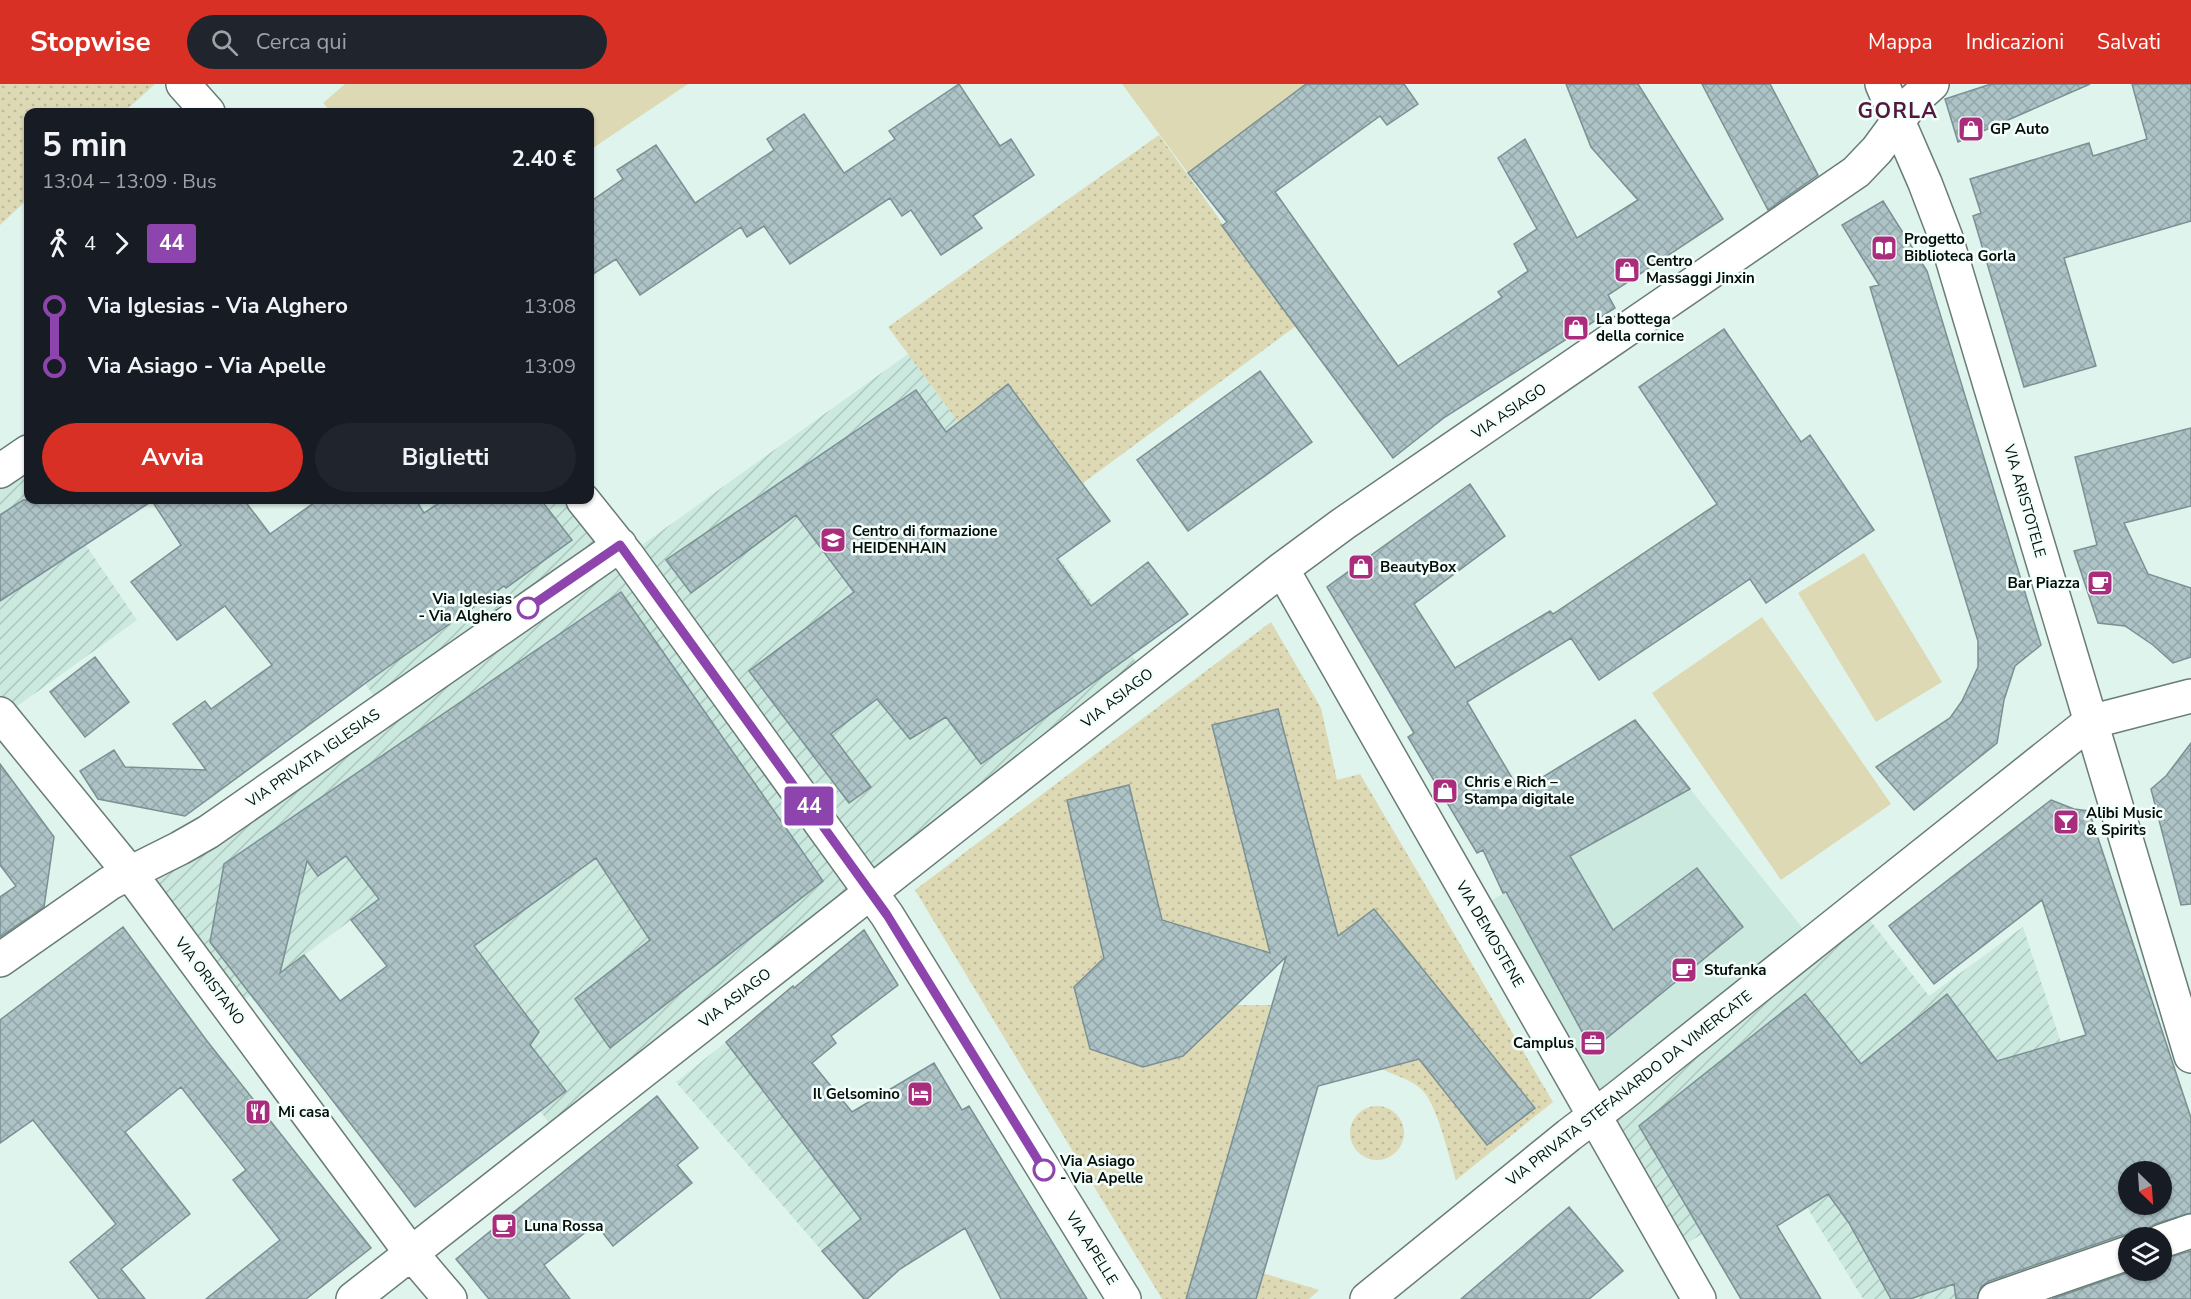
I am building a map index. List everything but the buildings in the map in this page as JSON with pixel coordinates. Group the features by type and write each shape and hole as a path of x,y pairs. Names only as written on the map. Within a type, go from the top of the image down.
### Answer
{"street":[{"path":"183,84 204,108"},
{"name":"VIA ARISTOTELE","path":"1882,84 1946,238 2191,1056"},
{"name":"VIA ASIAGO","path":"353,1299 1282,569 1343,524 1844,181 1868,162 1913,101 1932,84"},
{"path":"0,471 24,455"},
{"name":"VIA APELLE","path":"586,504 620,545 894,925 1124,1299"},
{"name":"VIA PRIVATA IGLESIAS","path":"0,960 110,883 180,848 208,831 620,545"},
{"name":"VIA DEMOSTENE","path":"1282,569 1699,1299"},
{"path":"2090,722 2191,696"},
{"name":"VIA ORISTANO","path":"0,714 129,872 411,1253 450,1299"},
{"name":"VIA PRIVATA STEFANARDO DA VIMERCATE","path":"1367,1299 1569,1135 2090,722"},
{"path":"2172,1238 2191,1231"},
{"path":"1995,1299 2118,1256"}],"shaded area":[{"path":"0,84 155,84 128,108 24,108 24,203 0,225"},
{"path":"345,84 688,84 594,147 594,108 327,108 323,103"},
{"path":"1122,84 1306,84 1188,173"},
{"path":"1159,135 1296,326 1083,483 1009,385 959,423 888,327"},
{"path":"908,354 1146,675 559,1136 379,899 231,1010 129,872 383,709 276,556 354,504 586,504 628,555"},
{"path":"24,462 24,504 58,504 137,620 2,717 0,714 0,471"},
{"path":"1864,553 1942,682 1876,722 1798,593"},
{"path":"1762,617 1891,804 1781,880 1652,693"},
{"path":"1271,622 1321,708 1337,780 1360,774 1553,1102 1456,1180 1437,1117 1426,1095 1411,1082 1382,1069 1419,1059 1487,1145 1534,1109 1338,936 1278,709 1212,725 1270,953 1162,920 1129,785 1067,801 1099,938 1123,932 1126,944 1074,987 1090,1049 1143,1067 1222,1005 1271,1005 1187,1296 1195,1299 1162,1299 915,890"},
{"path":"1690,789 1814,942 1594,1117 1476,909"},
{"path":"1859,906 1929,996 2023,927 2096,1149 2191,1115 2191,1299 1863,1299 1791,1181 1672,1252 1594,1117"},
{"path":"726,1042 861,1218 822,1251 676,1082"},
{"path":"1372,1106 1382,1106 1392,1110 1400,1118 1404,1133 1400,1148 1392,1156 1382,1160 1372,1160 1362,1156 1354,1148 1350,1138 1350,1128 1354,1118 1362,1110"},
{"path":"1263,1273 1319,1290 1309,1299 1256,1299"}],"bus line":[{"name":"44","path":"528,608 620,545 887,915 1044,1170"}],"place":[{"name":"GP Auto","path":"1971,129"},
{"name":"Progetto Biblioteca Gorla","path":"1884,248"},
{"name":"Centro Massaggi Jinxin","path":"1627,270"},
{"name":"La bottega della cornice","path":"1576,328"},
{"name":"Centro di formazione HEIDENHAIN","path":"833,540"},
{"name":"BeautyBox","path":"1361,567"},
{"name":"Bar Piazza","path":"2100,583"},
{"name":"Via Iglesias - Via Alghero","path":"528,608"},
{"name":"Chris e Rich – Stampa digitale","path":"1445,791"},
{"name":"Alibi Music & Spirits","path":"2066,822"},
{"name":"Stufanka","path":"1684,970"},
{"name":"Camplus","path":"1593,1043"},
{"name":"Il Gelsomino","path":"920,1094"},
{"name":"Mi casa","path":"258,1112"},
{"name":"Via Asiago - Via Apelle","path":"1044,1170"},
{"name":"Luna Rossa","path":"504,1226"}],"district":[{"name":"GORLA","path":"1898,111"}]}
